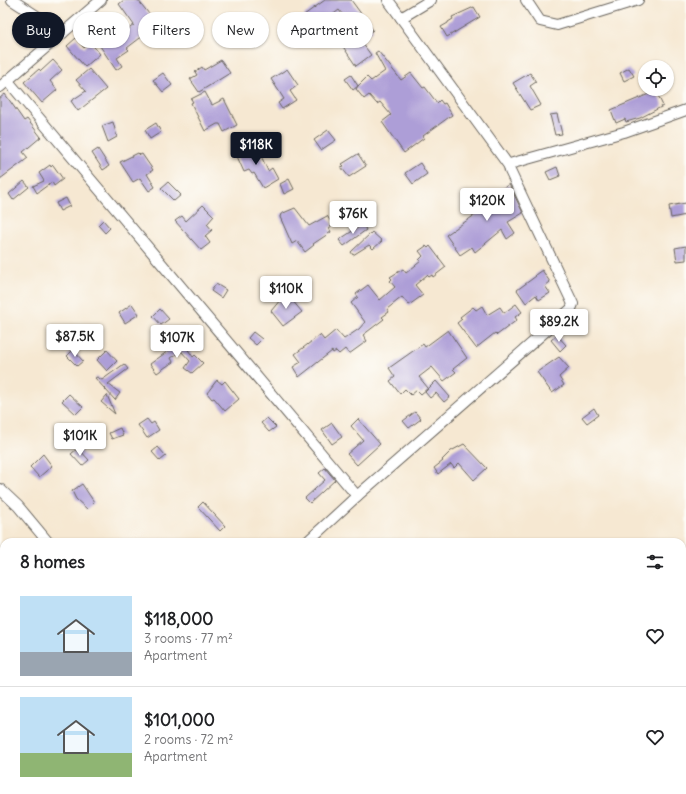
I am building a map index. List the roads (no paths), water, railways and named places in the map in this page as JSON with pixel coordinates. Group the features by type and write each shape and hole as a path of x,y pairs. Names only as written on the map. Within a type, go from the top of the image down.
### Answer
{"street":[{"path":"12,0 31,12"},
{"path":"65,31 101,0"},
{"path":"311,538 357,496 571,309 573,304 509,166 388,0"},
{"path":"402,18 431,0"},
{"path":"526,0 540,21 556,25 638,0"},
{"path":"46,48 4,84 357,496"},
{"path":"509,166 513,163 624,132 686,110"},
{"path":"0,489 18,506 45,538"}]}
